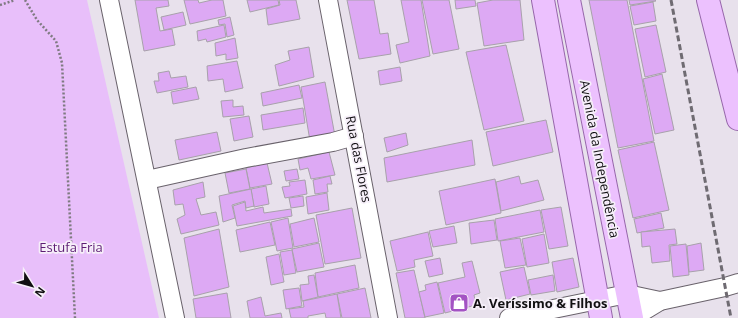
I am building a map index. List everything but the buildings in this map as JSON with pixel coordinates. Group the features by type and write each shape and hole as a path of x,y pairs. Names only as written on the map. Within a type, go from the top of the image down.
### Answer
{"main road":[{"name":"Avenida da Independência","path":"543,0 599,309"},
{"name":"Avenida da Independência","path":"569,0 632,318"},
{"path":"708,0 738,119"},
{"path":"566,126 593,122"}],"street":[{"path":"109,0 176,318"},
{"name":"Rua das Flores","path":"328,0 388,318"},
{"path":"147,180 246,158 333,142 354,136"},
{"path":"632,318 660,301 725,287 738,282"},
{"path":"509,318 599,309 627,294 660,301"}],"path":[{"path":"0,5 15,0"},
{"path":"25,0 37,20 56,42 62,63 75,318"}],"green space":[{"name":"Estufa Fria","path":"0,0 87,0 159,318 0,318"}],"railway":[{"path":"671,0 731,318"}],"place":[{"name":"A. Veríssimo & Filhos","path":"459,303"}]}
